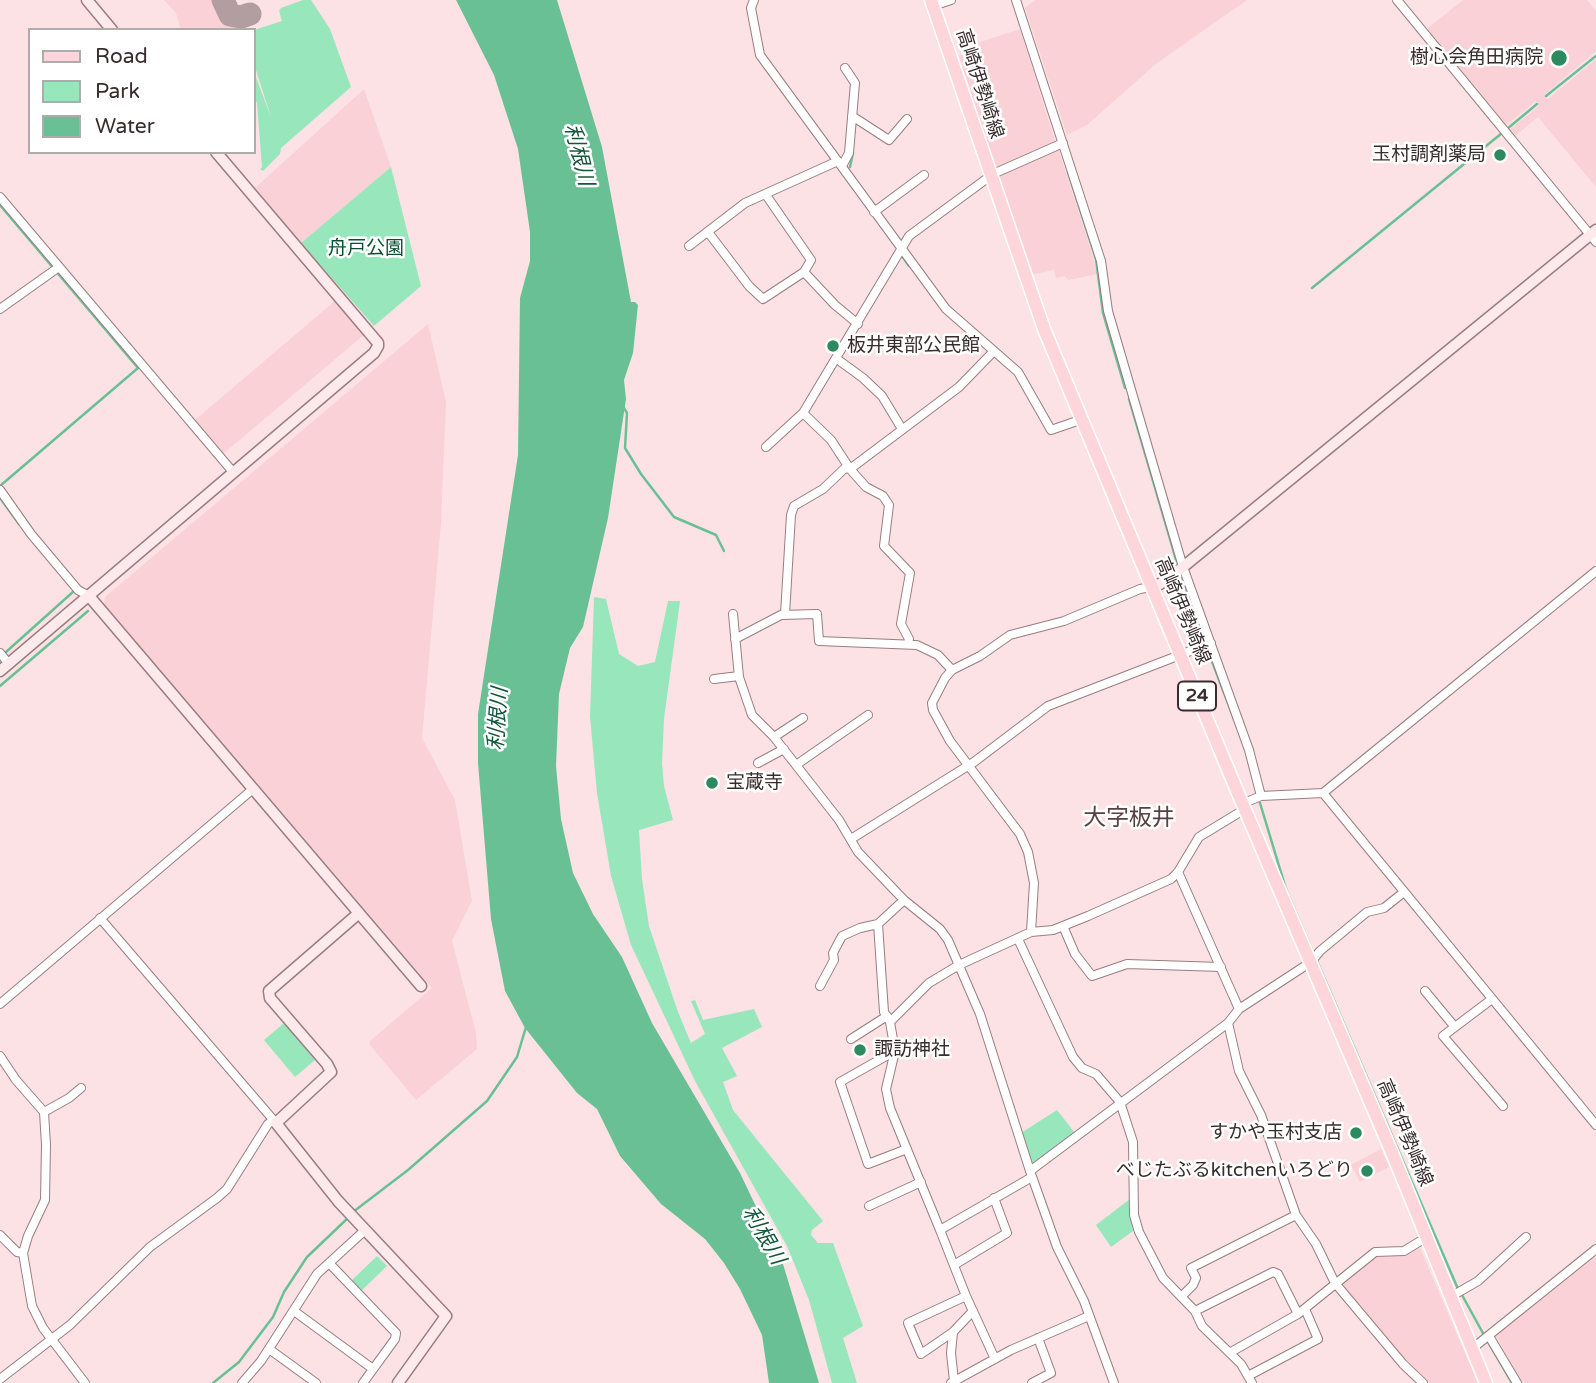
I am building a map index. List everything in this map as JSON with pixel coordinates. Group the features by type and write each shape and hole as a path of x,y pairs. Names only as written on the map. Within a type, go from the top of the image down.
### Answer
{"main road":[{"name":"高崎伊勢崎線","path":"932,3 1040,319 1080,420 1427,1237 1486,1383"}],"street":[{"path":"87,0 110,28"},
{"path":"754,0 751,8 760,55 946,309 1023,378 1051,430 1080,420"},
{"path":"932,3 951,0"},
{"path":"1016,0 1101,261 1108,311 1183,567 1249,750 1261,796"},
{"path":"1031,932 1034,883 1028,852 1020,834 950,741 931,706 944,678 952,670 980,656 1010,635 1063,621 1166,581 1594,236 1397,0"},
{"path":"688,246 745,203 840,163 849,153 855,83 845,68"},
{"path":"852,116 888,141 908,119"},
{"path":"766,447 803,413 909,236 990,176 1063,143"},
{"path":"0,653 5,667 374,353 378,343 217,154"},
{"path":"874,212 925,175"},
{"path":"708,232 763,299 804,272 811,260 766,195"},
{"path":"1,200 233,472"},
{"path":"0,309 59,267"},
{"path":"804,272 835,305 858,324"},
{"path":"785,614 791,510 797,503 823,489 845,468 850,469 959,387 994,351"},
{"path":"837,359 882,396 902,429"},
{"path":"803,413 831,440 866,487 883,496 889,505 884,546 910,573 901,624 909,639 908,644"},
{"path":"0,490 31,534 70,581 89,597 421,986"},
{"path":"851,1039 888,1019 929,983 959,965 1031,932 1063,926 1161,885 1178,872 1199,837 1261,796 1323,793 1596,571"},
{"path":"733,614 739,676 752,715 784,749 839,820 858,852 904,900 940,929 948,940 980,1014 1031,1174 1061,1256 1089,1316 1114,1383"},
{"path":"735,639 785,614 817,614 819,641 917,645 938,655 952,670"},
{"path":"850,839 968,766 1048,706 1211,643"},
{"path":"714,679 739,676"},
{"path":"796,765 868,715"},
{"path":"774,737 803,718"},
{"path":"758,763 784,749"},
{"path":"0,1004 253,789"},
{"path":"1323,793 1596,1125"},
{"path":"1178,872 1239,1009"},
{"path":"940,1230 1031,1174 1120,1102 1228,1023 1239,1009 1311,962 1320,951 1367,912 1384,908 1404,892"},
{"path":"820,986 834,960 833,953 842,936 878,924 904,900"},
{"path":"0,1379 70,1325 150,1247 196,1216 227,1189 268,1124 274,1122 331,1072 270,998 269,991 359,913"},
{"path":"100,918 340,1203 446,1316 398,1383"},
{"path":"878,924 884,1012 895,1051 886,1089 890,1108 966,1296 995,1359"},
{"path":"1063,926 1075,954 1092,976 1127,964 1221,967"},
{"path":"1018,939 1073,1057 1082,1068 1096,1074 1120,1102 1133,1142 1134,1214 1139,1232 1163,1278 1195,1311 1202,1326 1231,1352 1250,1379 1318,1339 1278,1274 1273,1272 1195,1311"},
{"path":"1425,991 1454,1026"},
{"path":"1492,999 1443,1037 1503,1106"},
{"path":"1228,1023 1239,1071 1261,1115 1296,1215 1335,1283 1403,1364 1423,1383"},
{"path":"895,1051 840,1082 868,1164 907,1149"},
{"path":"0,1056 16,1080 44,1112 45,1200 23,1253 35,1314 85,1383"},
{"path":"44,1112 81,1088"},
{"path":"869,1206 921,1182"},
{"path":"954,1265 1007,1233 994,1198"},
{"path":"1182,1296 1194,1285 1196,1278 1191,1268 1296,1215"},
{"path":"243,1383 295,1311 314,1279 361,1227"},
{"path":"0,1235 17,1252 23,1253"},
{"path":"1231,1352 1301,1312 1375,1252 1404,1251 1427,1237"},
{"path":"1451,1296 1478,1281 1526,1237"},
{"path":"1473,1348 1596,1249"},
{"path":"329,1263 396,1333 395,1339 363,1383"},
{"path":"966,1296 908,1323 921,1354 953,1332 973,1311"},
{"path":"295,1311 373,1369"},
{"path":"953,1332 952,1382 1038,1338 1089,1316"},
{"path":"1489,1336 1517,1383"},
{"path":"1032,1383 1051,1373 1038,1338"},
{"path":"269,1349 316,1383"}],"shaded area":[{"path":"164,0 233,0 236,9 241,10 245,24 244,28 180,28 176,13"},
{"path":"1035,0 1247,0 1157,63 1087,125 1067,135 1025,8"},
{"path":"1463,0 1587,0 1596,11 1596,51 1544,95 1548,99 1596,59 1596,187 1538,117 1514,137 1508,131 1539,106 1536,101 1505,126 1428,32 1428,28"},
{"path":"1020,29 1055,141 999,168 995,166 959,56 970,52 968,46"},
{"path":"364,89 391,167 301,243 255,188"},
{"path":"1058,148 1097,274 1068,280 1065,276 1056,278 1054,270 1030,275 997,177"},
{"path":"336,300 365,334 223,454 195,420"},
{"path":"428,324 446,402 441,523 422,738 455,800 472,901 452,941 476,1033 477,1049 416,1100 370,1045 370,1041 432,988 104,604 105,597"},
{"path":"1381,1149 1389,1167 1360,1182 1351,1165"},
{"path":"1420,1248 1478,1383 1428,1383 1404,1360 1344,1288 1344,1282 1376,1257 1406,1255"},
{"path":"1596,1252 1596,1383 1522,1383 1497,1334"}],"green space":[{"path":"311,0 330,29 351,87 281,148 280,154 263,171 260,169 256,77 271,117 256,70 256,29 282,21 279,11 281,8"},
{"name":"舟戸公園","path":"391,167 421,286 374,326 301,243"},
{"path":"594,597 606,599 619,654 638,666 655,662 668,601 680,601 664,719 662,763 664,786 673,820 639,830 649,926 691,1043 705,1034 691,1001 695,1000 703,1020 754,1009 762,1027 722,1048 737,1076 723,1082 733,1110 823,1221 812,1230 811,1235 818,1243 833,1243 863,1326 843,1338 857,1383 832,1383 809,1300 787,1246 695,1081 631,945 611,876 597,793 590,717"},
{"path":"284,1023 315,1060 295,1077 264,1040"},
{"path":"1057,1110 1075,1133 1035,1164 1021,1133"},
{"path":"1130,1199 1133,1231 1111,1247 1096,1225"},
{"path":"377,1256 387,1266 361,1291 351,1281"}],"water":[{"name":"利根川","path":"456,0 557,0 602,147 631,302 638,305 633,353 624,380 626,399 608,518 583,627 570,648 559,694 556,766 561,819 573,873 593,914 622,957 652,1023 740,1173 783,1264 819,1383 769,1383 762,1335 724,1263 705,1239 661,1204 620,1156 597,1109 577,1093 525,1028 505,991 491,919 478,763 478,714 518,455 520,298 530,261 530,232 518,149 494,75"}],"waterway":[{"path":"1546,96 1596,56"},
{"path":"1507,129 1537,104"},
{"path":"1312,288 1502,133"},
{"path":"850,167 853,153"},
{"path":"1068,172 1096,259 1103,313 1125,388"},
{"path":"0,205 138,368 0,486"},
{"path":"902,256 909,266"},
{"path":"1129,399 1177,563"},
{"path":"624,408 627,413 625,448 641,474 674,517 716,535 724,551"},
{"path":"0,498 19,524"},
{"path":"1182,577 1204,638"},
{"path":"6,652 74,591"},
{"path":"0,686 88,611"},
{"path":"1208,651 1234,719"},
{"path":"1260,803 1286,889 1314,955"},
{"path":"1317,961 1458,1289"},
{"path":"353,1212 408,1170 487,1101 517,1057 526,1027"},
{"path":"213,1383 239,1362 273,1317 284,1292 307,1257 349,1217"},
{"path":"1462,1295 1484,1335"},
{"path":"1487,1340 1512,1383"}],"taxiway":[{"path":"223,0 230,15 241,17 250,14"}],"place":[{"name":"樹心会角田病院","path":"1559,58"},
{"name":"玉村調剤薬局","path":"1500,155"},
{"name":"板井東部公民館","path":"833,346"},
{"name":"宝蔵寺","path":"712,783"},
{"name":"諏訪神社","path":"860,1050"},
{"name":"すかや玉村支店","path":"1356,1133"},
{"name":"べじたぶるkitchenいろどり","path":"1367,1171"}],"district":[{"name":"大字板井","path":"1129,819"}]}
